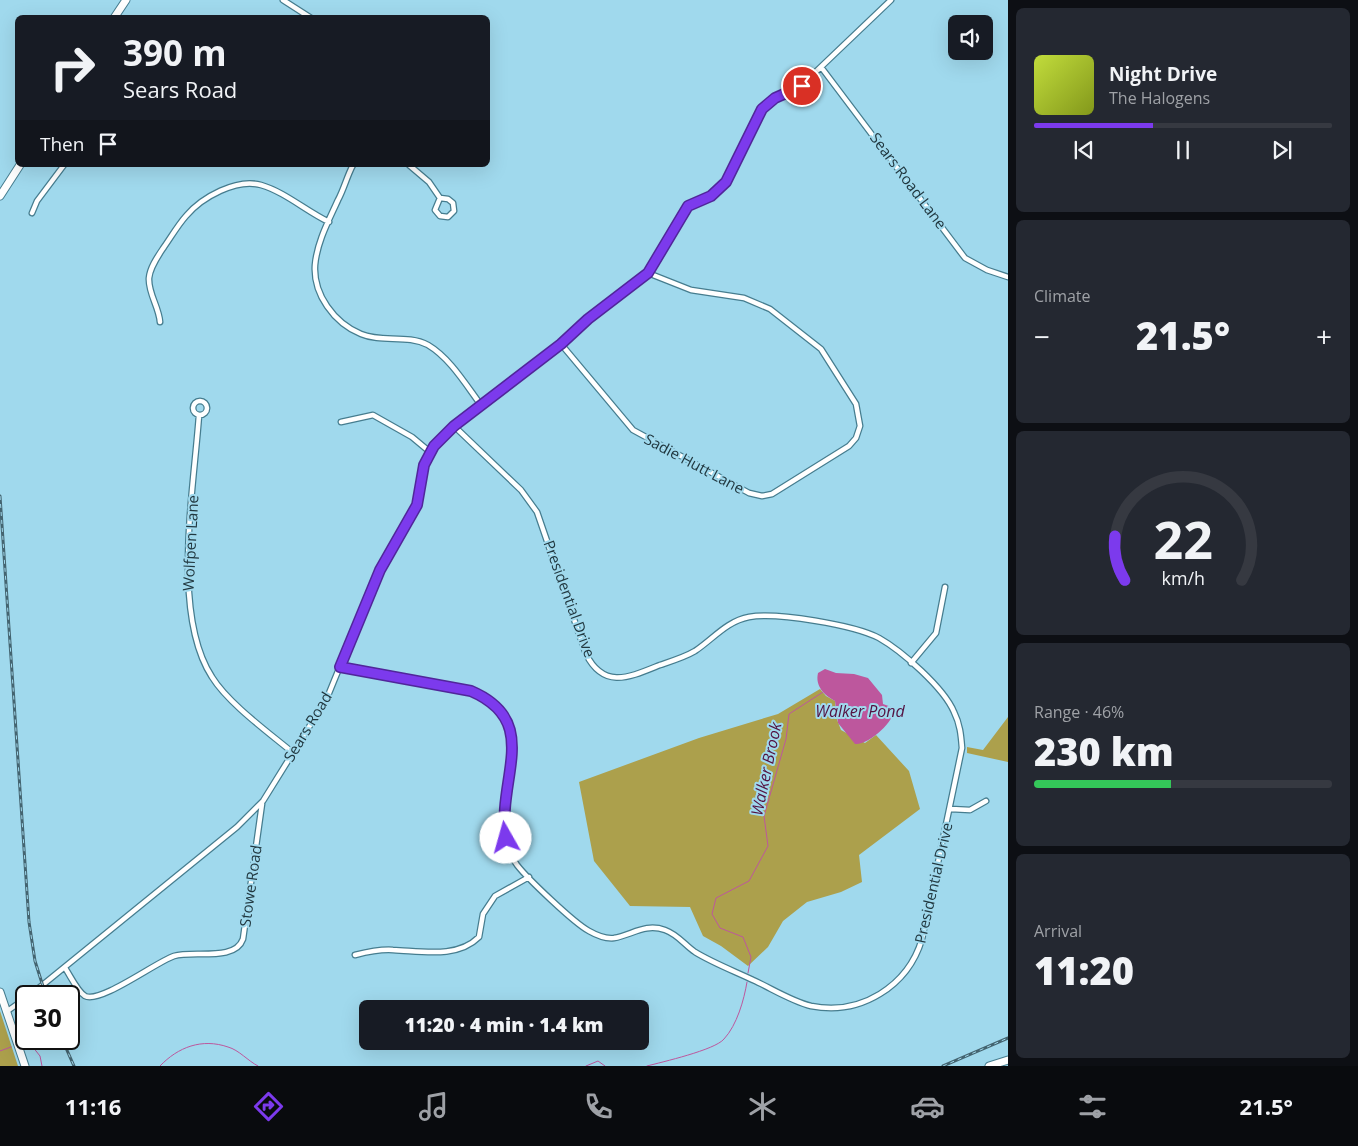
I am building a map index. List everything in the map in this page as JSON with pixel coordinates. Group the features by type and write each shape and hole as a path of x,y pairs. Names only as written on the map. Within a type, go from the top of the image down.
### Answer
{"main road":[{"path":"116,15 126,0"},
{"path":"0,196 19,167"},
{"path":"0,992 25,1066"},
{"path":"989,1066 1008,1060"}],"street":[{"path":"283,0 306,15"},
{"name":"Sears Road","path":"43,985 237,827 262,803 292,752 324,705 380,570 417,505 424,465 430,452 454,426 561,344 588,319 648,273 688,206 711,196 726,182 762,109 775,98 802,86 891,0"},
{"name":"Sears Road Lane","path":"821,67 965,258 987,270 1008,277"},
{"path":"32,213 37,201 62,167"},
{"path":"352,167 329,222 315,265 316,278 330,312 344,324 362,334 379,339 401,338 430,346 454,370 481,405"},
{"path":"411,167 429,182 440,198 448,199 454,203 454,211 448,217 437,214 435,206 440,198"},
{"path":"160,322 157,306 149,285 152,268 187,215 207,200 229,187 244,184 260,185 278,192 329,222"},
{"name":"Sadie Hutt Lane","path":"561,344 633,430 748,493 766,496 779,491 853,443 860,426 859,412 840,375 821,349 770,309 755,301 691,290 648,273"},
{"name":"Wolfpen Lane","path":"199,415 187,591 195,633 204,664 221,690 292,752"},
{"path":"341,422 373,415 412,437 430,452"},
{"name":"Presidential Drive","path":"340,667 471,691 488,699 499,709 508,724 512,743 503,811 506,838 516,863 578,923 599,936 614,938 648,927 665,930 707,958 802,1003 823,1008 848,1007 874,998 886,991 902,976 914,960 922,939 961,755 960,725 950,704 937,687 886,643 865,633 766,615 734,622 693,652 634,675 619,678 603,674 594,667 586,654 536,512 521,490 454,426"},
{"path":"911,663 936,633 945,587"},
{"path":"950,809 970,810 986,801"},
{"name":"Stowe Road","path":"65,968 82,994 88,997 97,997 108,990 126,984 173,956 227,952 240,947 244,939 262,803"},
{"path":"355,955 382,950 442,951 465,947 479,937 483,914 496,896 529,877"},
{"name":"Sears Road","path":"6,1012 15,1006"}],"shaded area":[{"path":"820,689 826,696 835,701 836,717 841,730 865,743 876,735 909,771 920,809 859,855 862,882 841,892 807,902 783,921 768,947 748,966 721,946 703,936 690,907 630,906 594,861 579,782 699,738 778,714"},
{"path":"1008,717 1008,762 967,753 967,747 983,750"},
{"path":"0,1011 18,1066 0,1066"}],"water":[{"name":"Walker Pond","path":"825,669 836,673 854,674 868,678 882,695 883,704 894,708 886,726 880,732 860,744 855,744 838,723 835,701 827,696 819,686 818,673"}],"waterway":[{"name":"Walker Brook","path":"748,973 751,957 743,937 720,928 712,914 716,898 749,881 768,846 764,816 786,739 789,714 823,692"},
{"name":"Walker Brook","path":"647,1066 700,1051 724,1039 733,1027 744,997 747,982"},
{"name":"Walker Brook","path":"160,1066 183,1049 200,1044 218,1044 232,1048 258,1066"},
{"name":"Walker Brook","path":"0,1051 11,1047"},
{"name":"Walker Brook","path":"35,1050 40,1056 42,1066"},
{"name":"Walker Brook","path":"586,1066 598,1061 605,1066"}],"railway":[{"path":"0,496 29,922 35,961 43,985"},
{"path":"943,1066 1008,1038"},
{"path":"67,1050 74,1066"}],"route":[{"path":"506,838 503,825 503,811 512,743 511,731 504,716 488,699 471,691 340,667 360,614 380,570 408,524 417,505 422,487 424,465 434,446 476,408 561,344 588,319 648,273 674,225 688,206 711,196 720,190 726,182 762,109 775,98 802,86"}]}
